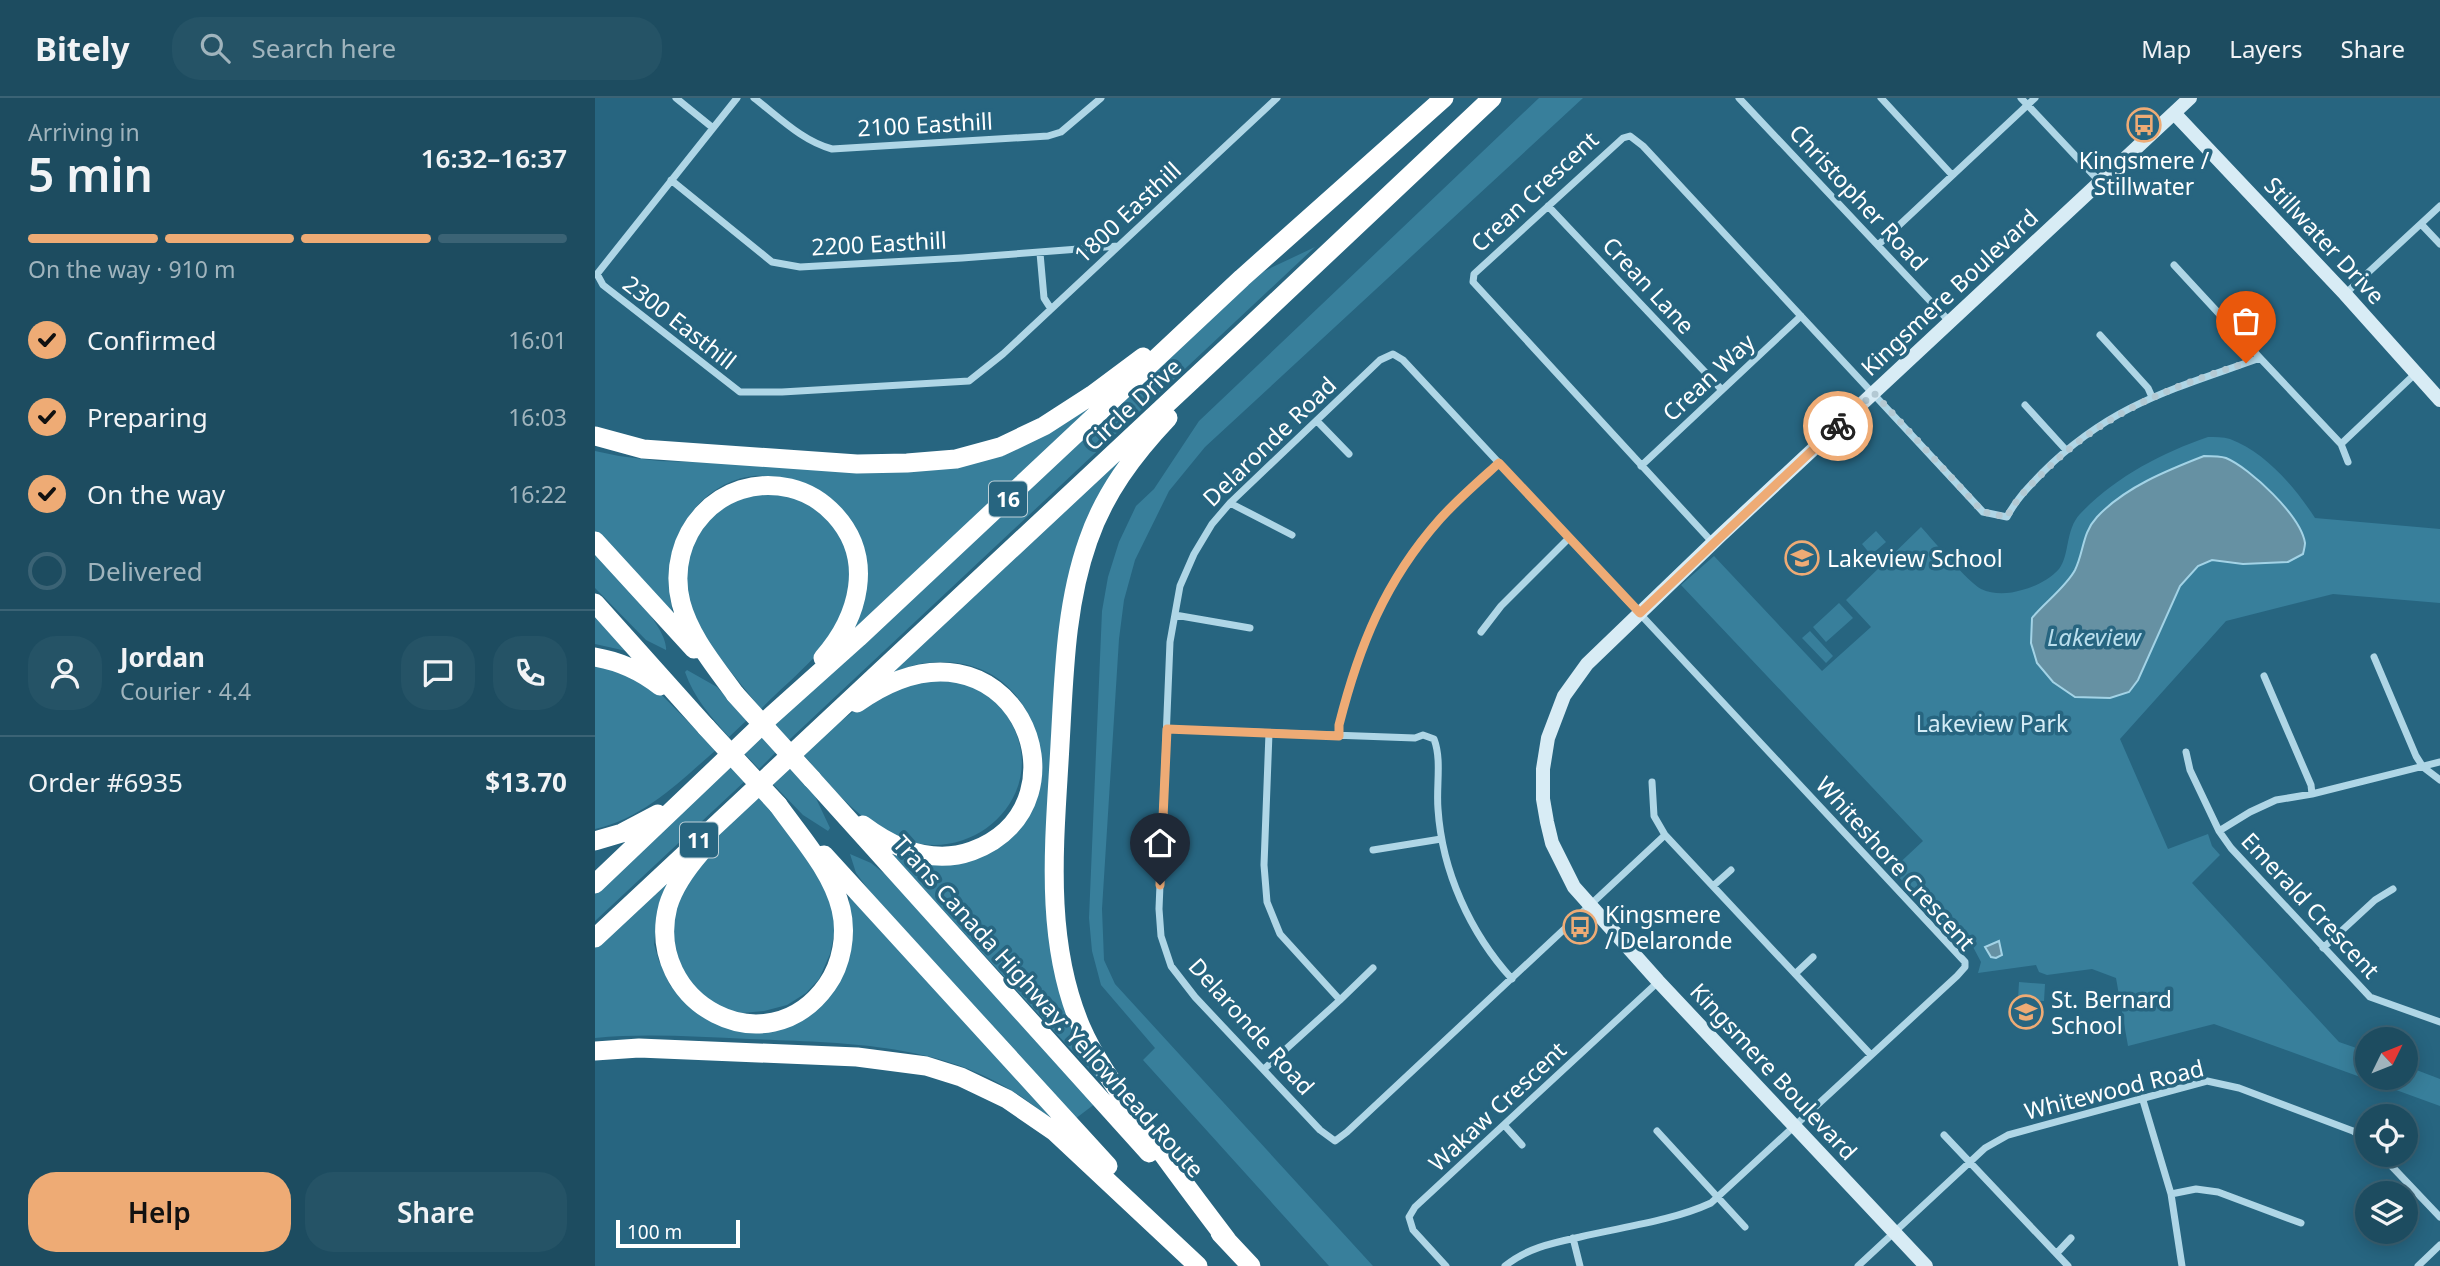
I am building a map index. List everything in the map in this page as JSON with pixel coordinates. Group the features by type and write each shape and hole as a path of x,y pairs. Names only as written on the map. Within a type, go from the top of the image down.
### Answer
{"highway":[{"name":"Circle Drive","path":"693,789 1242,278 1444,98"},
{"name":"Circle Drive","path":"802,743 1267,312 1492,98"},
{"path":"595,436 643,450 857,464 933,461 978,454 1023,437 1067,412 1131,367 1242,278"},
{"path":"1227,1240 1116,1087 1089,1043 1074,1007 1062,963 1055,915 1058,781 1069,616 1081,562 1096,519 1116,481 1160,426 1267,312"},
{"path":"735,694 695,635 681,604 678,576 683,543 697,520 725,496 762,486 791,488 817,499 841,522 854,547 860,576 854,606 841,634 831,649 771,716"},
{"path":"595,541 812,779 846,812 878,836 926,856 962,854 979,848 1008,827 1021,812 1033,776 1033,758 1022,722 1012,706 988,684 971,676 944,671 913,675 881,688 802,743"},
{"path":"595,603 1199,1266"},
{"path":"595,657 620,663 647,677 706,727"},
{"name":"11","path":"595,938 802,743"},
{"path":"773,771 689,866 674,893 666,921 666,951 678,980 688,993 711,1012 737,1023 764,1024 788,1018 801,1011 812,1003 826,986 841,954 843,924 836,893 828,876 778,805"},
{"name":"Trans Canada Highway: Yellowhead Route","path":"812,779 1251,1266"},
{"path":"595,841 607,839 636,826 693,789"},
{"name":"11","path":"595,884 693,789"},
{"path":"595,1051 639,1048 857,1057 907,1063 952,1074 1007,1099 1055,1132 1199,1266"}],"street":[{"path":"676,98 713,128"},
{"name":"2300 Easthill","path":"737,98 597,274 603,285 740,392 969,381 1003,354"},
{"name":"2100 Easthill","path":"754,98 816,145 832,149 1048,136 1061,132 1101,98"},
{"name":"1800 Easthill","path":"1003,354 1277,98"},
{"name":"Christopher Road","path":"1739,98 1950,323"},
{"path":"1881,98 1952,175"},
{"path":"2021,98 2100,182"},
{"path":"1878,244 2035,98"},
{"name":"Kingsmere Boulevard","path":"1926,1266 1658,982 1574,887 1552,843 1546,822 1543,779 1547,743 1565,696 1587,664 2190,98"},
{"name":"Stillwater Drive","path":"2174,113 2345,294 2440,400"},
{"name":"Crean Crescent","path":"1713,543 1473,282 1474,274 1617,141 1630,136 1643,146 1983,512 2007,517 2015,500 2066,450"},
{"name":"2200 Easthill","path":"671,180 772,262 800,267 1118,246"},
{"name":"Crean Lane","path":"1548,206 1722,390"},
{"path":"2345,294 2440,206"},
{"path":"2421,224 2440,244"},
{"path":"1039,253 1044,298 1051,309"},
{"path":"2174,265 2341,444 2348,462"},
{"name":"Crean Way","path":"1641,466 1801,316"},
{"path":"2100,335 2148,388 2152,397"},
{"name":"Delaronde Road","path":"1640,613 1403,360 1393,354 1380,360 1230,503 1212,524 1194,554 1180,586 1170,642 1159,909 1161,936 1171,965 1195,997 1320,1129 1335,1141 1665,835"},
{"path":"2025,405 2066,450 2105,422 2152,397 2260,358"},
{"path":"2341,444 2416,373"},
{"path":"1317,421 1349,454"},
{"path":"1339,736 1339,725 1357,661 1370,626 1389,588 1414,550 1441,517 1499,463"},
{"path":"1230,503 1292,535"},
{"path":"1481,632 1501,606 1569,537"},
{"name":"Whiteshore Crescent","path":"1640,613 1965,962 1962,971 1794,1126"},
{"path":"1175,615 1250,628"},
{"path":"2374,657 2416,756 2423,767 2440,780"},
{"path":"2264,676 2311,785 2312,794"},
{"path":"1167,729 1415,738 1423,735 1434,739 1438,750 1441,839 1452,877 1469,918 1485,946 1512,979"},
{"path":"1269,733 1264,865 1267,902 1280,934 1340,1000"},
{"path":"2186,752 2190,770 2219,831"},
{"name":"Emerald Crescent","path":"2440,762 2312,794 2276,800 2219,831 2231,848 2370,996 2440,1022"},
{"path":"1652,782 1654,816 1665,835 1871,1055"},
{"path":"1373,850 1441,839"},
{"path":"1713,886 1731,870"},
{"path":"2323,948 2375,900 2393,889"},
{"path":"1795,973 1813,957"},
{"path":"1264,1069 1373,968"},
{"name":"Wakaw Crescent","path":"1447,1266 1413,1230 1409,1217 1415,1207 1506,1126 1658,982"},
{"name":"Whitewood Road","path":"1858,1266 1986,1148 2008,1135 2143,1097 2207,1081 2239,1087 2355,1132"},
{"path":"2143,1097 2171,1194 2182,1266"},
{"path":"1506,1126 1522,1145"},
{"path":"1505,1266 1532,1249 1701,1208 1718,1197 1794,1126"},
{"path":"1657,1130 1745,1227"},
{"path":"1944,1135 2068,1266"},
{"path":"2392,1167 2440,1217"},
{"path":"2171,1194 2196,1189 2218,1192 2301,1223"},
{"path":"1573,1238 1580,1266"},
{"path":"2057,1253 2071,1238"},
{"path":"2418,1266 2440,1245"}],"green space":[{"path":"1539,98 1583,98 1205,447 1169,491 1135,560 1124,600 1119,639 1102,909 1104,960 1115,984 1373,1266 1329,1266 1143,1060 1155,1048 1101,985 1092,951 1089,918 1102,611 1108,577 1119,542 1136,506 1154,489 1199,421"},
{"path":"1315,247 789,740 772,721 1256,275"},
{"path":"1085,409 1087,411 853,630 865,553 790,479 753,476 737,479 722,486 697,506 679,533 673,548 669,578 673,618 595,532 595,451 659,461 915,469"},
{"name":"Lakeview Park","path":"2208,437 2230,439 2255,452 2278,472 2315,518 2440,529 2440,603 2333,594 2226,621 2120,739 2168,849 2208,834 2212,846 2220,855 2192,883 2339,1042 2355,1048 2355,1075 2214,1024 2128,1046 2116,978 2092,969 2047,975 2039,972 2036,965 1978,973 1981,962 1972,945 1955,936 1892,870 1923,841 1681,585 1714,556 1822,671 1871,627 1846,600 1921,527 1959,570 1981,589 2001,593 2027,588 2047,579 2059,569 2075,520 2093,501 2139,468"},
{"path":"1129,450 1077,551 1049,906 1101,1082 892,855 964,859 1032,799 1041,778 1041,754 1028,713 1007,686 994,676 963,664 926,663 890,674"},
{"path":"783,490 822,510 836,526 847,554 849,585 842,616 829,640 761,709 693,625 683,559 720,503"},
{"path":"1876,531 1886,542 1871,555 1862,544"},
{"path":"595,552 649,614 665,640 666,650 646,640 595,588"},
{"path":"1839,603 1853,618 1826,642 1813,627"},
{"path":"595,611 631,652 595,644"},
{"path":"1810,631 1833,656 1826,663 1802,638"},
{"path":"595,659 644,677 716,750 645,808 613,824 595,829"},
{"path":"687,670 717,687 747,720 729,737 698,699 685,672"},
{"path":"953,678 988,692 999,700 1020,746 1021,771 1015,794 1002,814 984,830 962,841 937,845 911,842 894,836 863,817 801,752 872,697 900,684"},
{"path":"759,733 776,752 759,769 741,750"},
{"path":"727,762 745,781 595,921 595,887"},
{"path":"787,764 814,794 830,828 828,831 803,815 770,781"},
{"path":"757,793 809,854 833,905 835,930 830,954 819,979 806,993 787,1005 742,1013 722,1009 704,999 677,969 671,916 698,858"},
{"path":"850,854 871,863 890,878 1096,1103 1075,1119 877,901 856,873"},
{"path":"673,869 659,905 654,944 670,985 703,1016 740,1028 820,1001 851,894 1055,1123 1026,1100 995,1081 928,1056 893,1049 821,1042 691,1036 595,1038 595,942"},
{"path":"2019,982 2045,984 2044,1001 2018,1000"},
{"name":"Lakeview Park","path":"2419,1071 2440,1079 2440,1106 2396,1090 2419,1090"}],"water":[{"name":"Lakeview","path":"2204,456 2224,457 2236,463 2273,494 2301,532 2305,543 2303,554 2288,562 2243,564 2212,560 2198,566 2180,586 2138,680 2129,692 2110,698 2075,697 2053,682 2037,663 2031,643 2032,618 2071,576 2092,523 2108,506 2148,480"},
{"path":"1999,941 2002,955 1991,957 1985,947"}],"way so far":[{"path":"1838,426 1874,393 1983,512 2007,517 2015,500 2085,435 2130,407 2152,397 2246,363"}],"place":[{"name":"Kingsmere / Stillwater","path":"2144,125"},
{"name":"Lakeview School","path":"1802,558"},
{"name":"Kingsmere / Delaronde","path":"1580,927"},
{"name":"St. Bernard School","path":"2026,1012"}],"route":[{"path":"1160,885 1167,729 1339,736 1339,725 1357,661 1370,626 1389,588 1414,550 1441,517 1499,463 1640,613 1838,426"}]}
